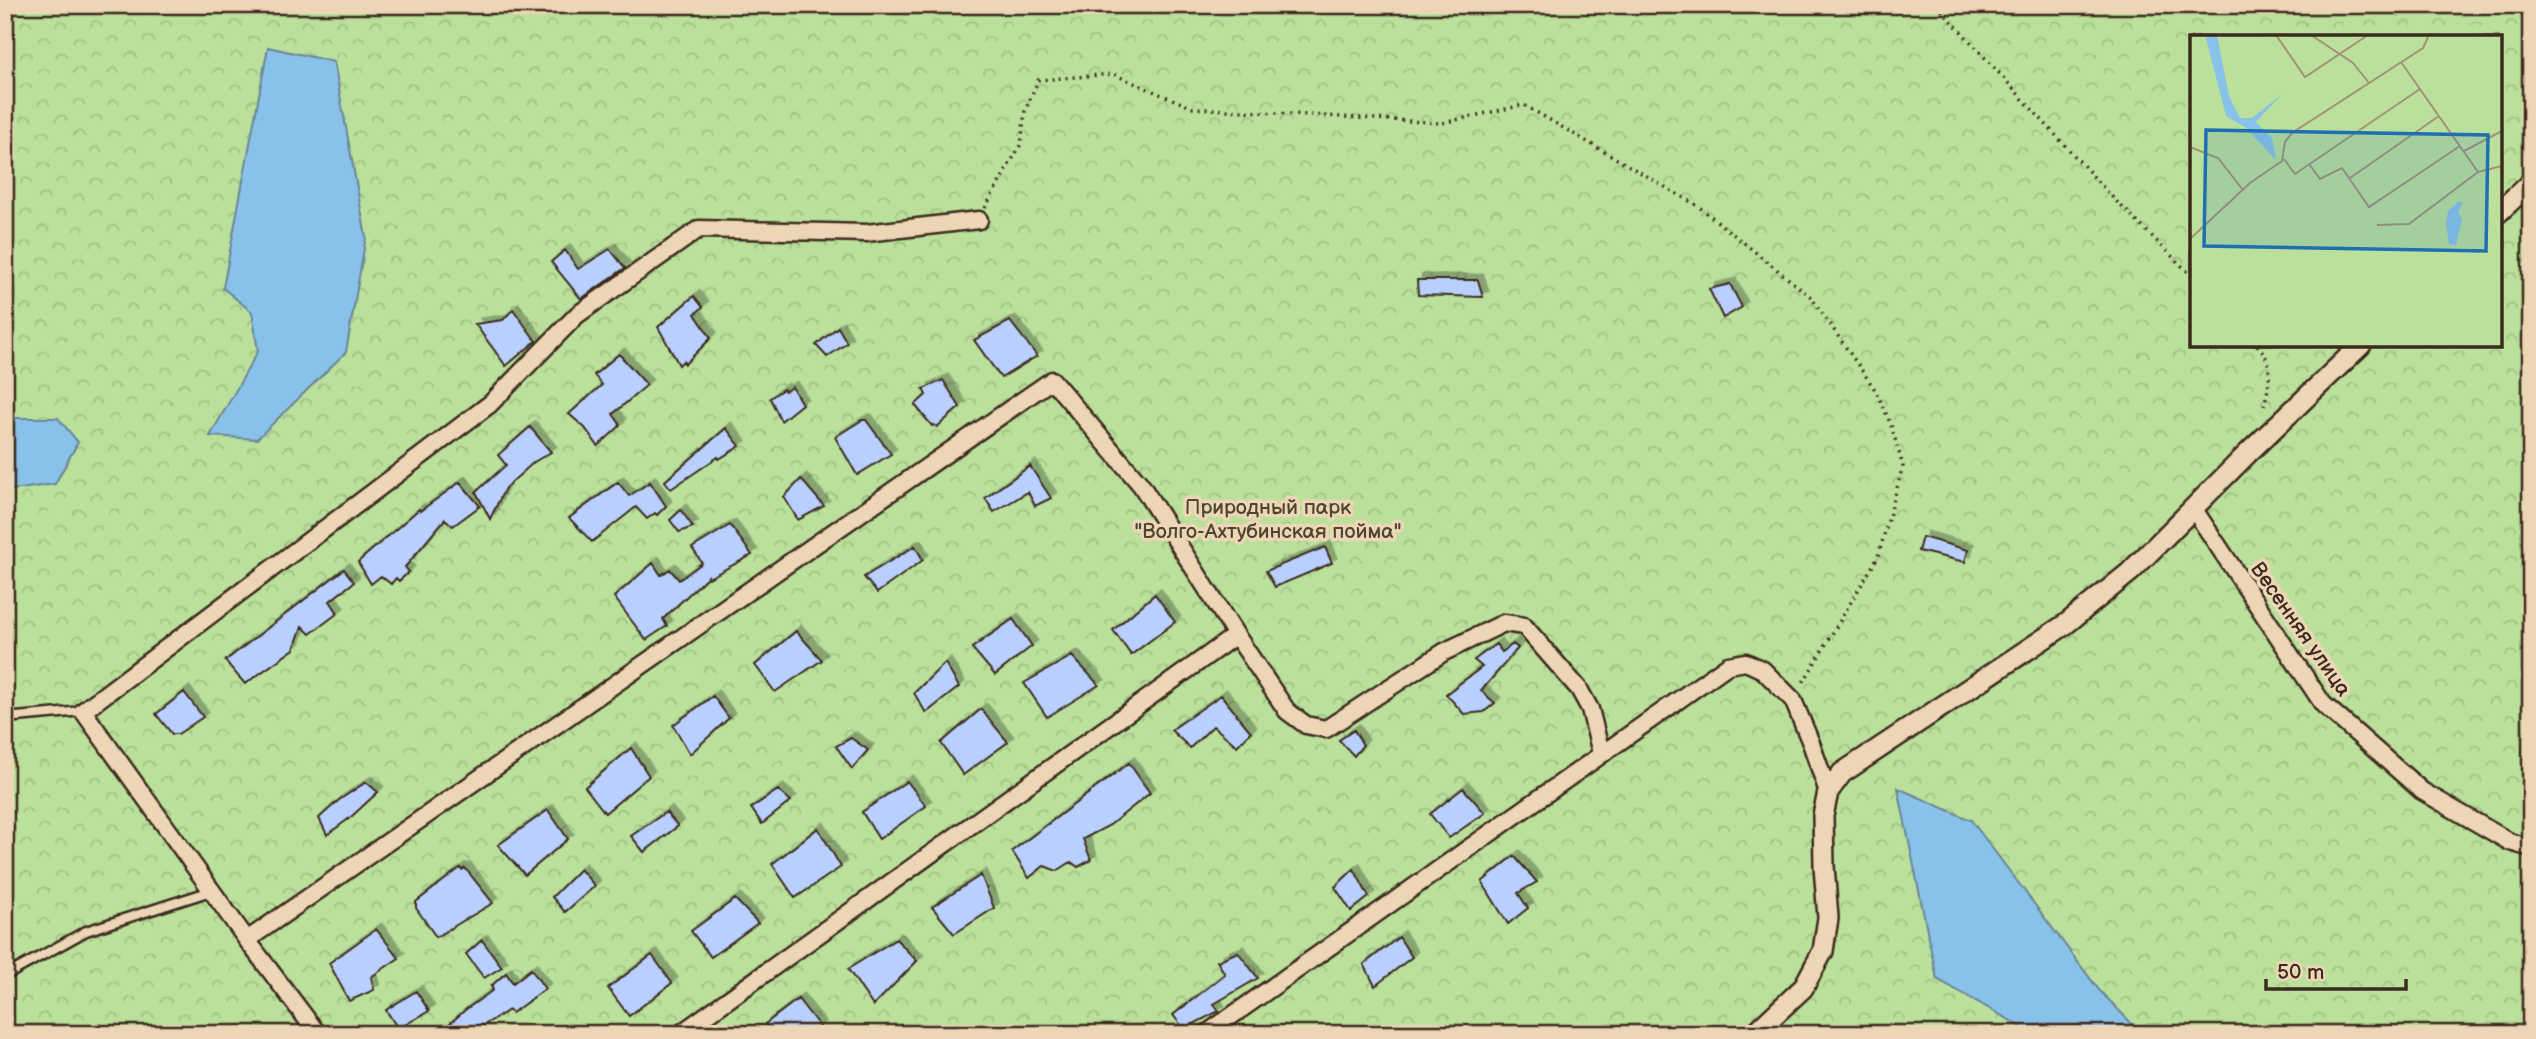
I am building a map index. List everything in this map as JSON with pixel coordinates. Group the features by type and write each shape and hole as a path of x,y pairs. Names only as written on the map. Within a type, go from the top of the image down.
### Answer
{"street":[{"path":"2501,210 2531,182"},
{"path":"318,1034 211,891 83,711 490,404 577,315 699,229 866,233 979,220"},
{"path":"1754,1034 1802,988 1823,951 1828,918 1823,816 1828,792 1842,773 2066,624 2130,572 2360,346"},
{"path":"247,940 1052,380 1141,485 1287,711 1306,725 1326,729 1444,652 1504,623 1524,626 1579,688 1590,709 1601,753"},
{"name":"Весенняя улица","path":"2193,508 2323,704 2422,791 2510,842 2531,848"},
{"path":"680,1034 1236,635"},
{"path":"1206,1034 1728,665 1746,662 1763,670 1793,700 1828,792"}],"lane":[{"path":"5,718 83,711"},
{"path":"5,976 86,931 211,891"}],"path":[{"path":"1937,5 2113,198 2190,274"},
{"path":"979,220 1021,144 1025,111 1038,80 1113,74 1193,108 1442,123 1524,105 1698,206 1811,297 1876,391 1891,425 1903,466 1878,557 1793,700"},
{"path":"2257,445 2270,376 2266,354 2258,346"}],"green space":[{"name":"Природный парк \"Волго-Ахтубинская пойма\"","path":"5,5 2531,5 2531,1034 5,1034"}],"water":[{"path":"268,47 334,62 366,237 346,352 257,439 210,436 258,351 252,312 223,288"},
{"path":"5,418 58,418 78,442 55,484 5,491"},
{"path":"1898,788 1971,820 2099,990 2142,1034 2025,1034 2020,1026 1937,979"}],"building":[{"path":"610,249 625,268 581,299 551,262 565,250 578,269"},
{"path":"1417,280 1478,280 1483,297 1418,295"},
{"path":"1730,284 1742,307 1723,318 1709,289"},
{"path":"694,296 703,307 695,314 711,338 685,364 683,361 679,365 658,327"},
{"path":"513,309 536,341 506,366 475,324 503,320"},
{"path":"1010,321 1037,356 1001,378 974,340"},
{"path":"838,327 847,343 827,357 816,345"},
{"path":"619,354 647,385 613,414 620,424 619,427 598,446 585,428 569,414 602,385 594,375"},
{"path":"943,380 960,407 937,427 932,426 915,405 926,395 923,389"},
{"path":"792,387 802,404 781,421 770,398 783,389 785,391"},
{"path":"866,420 891,454 857,475 835,437"},
{"path":"530,427 551,452 534,462 505,488 490,519 476,492 506,465 498,455"},
{"path":"726,428 740,446 719,459 718,457 671,489 665,481"},
{"path":"1030,466 1051,498 1035,506 1028,492 994,512 985,498"},
{"path":"801,479 824,506 798,520 784,497"},
{"path":"460,482 480,506 453,526 445,519 405,567 409,572 399,581 396,578 391,584 381,576 371,584 358,562 419,509 420,511"},
{"path":"618,482 629,496 650,482 666,506 657,515 655,513 647,519 636,507 592,542 569,518"},
{"path":"681,510 693,527 679,532 670,520"},
{"path":"730,525 752,555 709,578 708,576 663,619 667,626 646,640 614,597 653,563 661,575 670,569 679,580 702,563 692,548"},
{"path":"1922,537 1968,550 1965,562 1918,551"},
{"path":"915,546 923,560 877,593 864,577"},
{"path":"1325,547 1332,563 1275,587 1266,571"},
{"path":"344,569 354,582 330,601 338,613 310,634 302,626 294,649 245,684 225,661"},
{"path":"1155,594 1175,622 1131,655 1113,630"},
{"path":"1013,619 1032,646 995,675 972,648"},
{"path":"796,631 822,660 775,692 755,665"},
{"path":"1496,644 1502,652 1513,644 1518,648 1481,691 1495,703 1484,712 1464,714 1446,694 1482,667 1474,660"},
{"path":"1072,656 1099,685 1047,717 1024,683"},
{"path":"945,663 959,687 926,713 914,693"},
{"path":"184,692 203,717 178,734 172,734 156,714"},
{"path":"1221,695 1251,732 1237,746 1213,726 1190,748 1171,730"},
{"path":"713,696 729,718 690,754 673,725"},
{"path":"981,709 1008,742 963,775 941,743"},
{"path":"1354,730 1363,745 1354,756 1339,740"},
{"path":"851,738 868,750 852,769 836,746"},
{"path":"631,748 649,776 605,813 585,787"},
{"path":"1129,763 1150,793 1110,825 1083,839 1091,860 1078,867 1071,862 1057,871 1044,866 1029,878 1012,851"},
{"path":"907,781 926,806 879,839 862,812"},
{"path":"366,782 378,792 327,835 319,818 339,800"},
{"path":"1463,788 1485,813 1449,838 1430,814"},
{"path":"778,790 791,801 762,824 751,808"},
{"path":"548,810 568,839 525,875 498,845"},
{"path":"666,812 678,826 644,852 631,836"},
{"path":"818,828 841,867 795,898 772,864"},
{"path":"1514,856 1537,882 1518,893 1528,908 1508,924 1482,882"},
{"path":"460,868 465,868 493,903 436,937 416,908 416,902"},
{"path":"580,869 595,886 565,912 552,897"},
{"path":"1354,869 1369,897 1351,911 1335,887"},
{"path":"981,875 994,908 954,934 932,907"},
{"path":"735,899 758,923 711,957 691,931"},
{"path":"376,929 399,958 371,977 374,990 349,1001 329,963"},
{"path":"1399,937 1412,957 1375,986 1364,964"},
{"path":"896,939 917,961 873,1006 848,969"},
{"path":"482,940 502,967 484,978 466,954"},
{"path":"1238,952 1258,978 1214,1004 1219,1011 1184,1029 1173,1015 1225,974 1217,961"},
{"path":"652,955 672,983 629,1016 608,988"},
{"path":"531,969 545,989 512,1013 509,1010 469,1034 438,1034 493,990 491,986 506,973 513,983"},
{"path":"416,991 429,1011 398,1029 386,1010"},
{"path":"798,999 820,1027 810,1034 772,1034 765,1024"}]}
